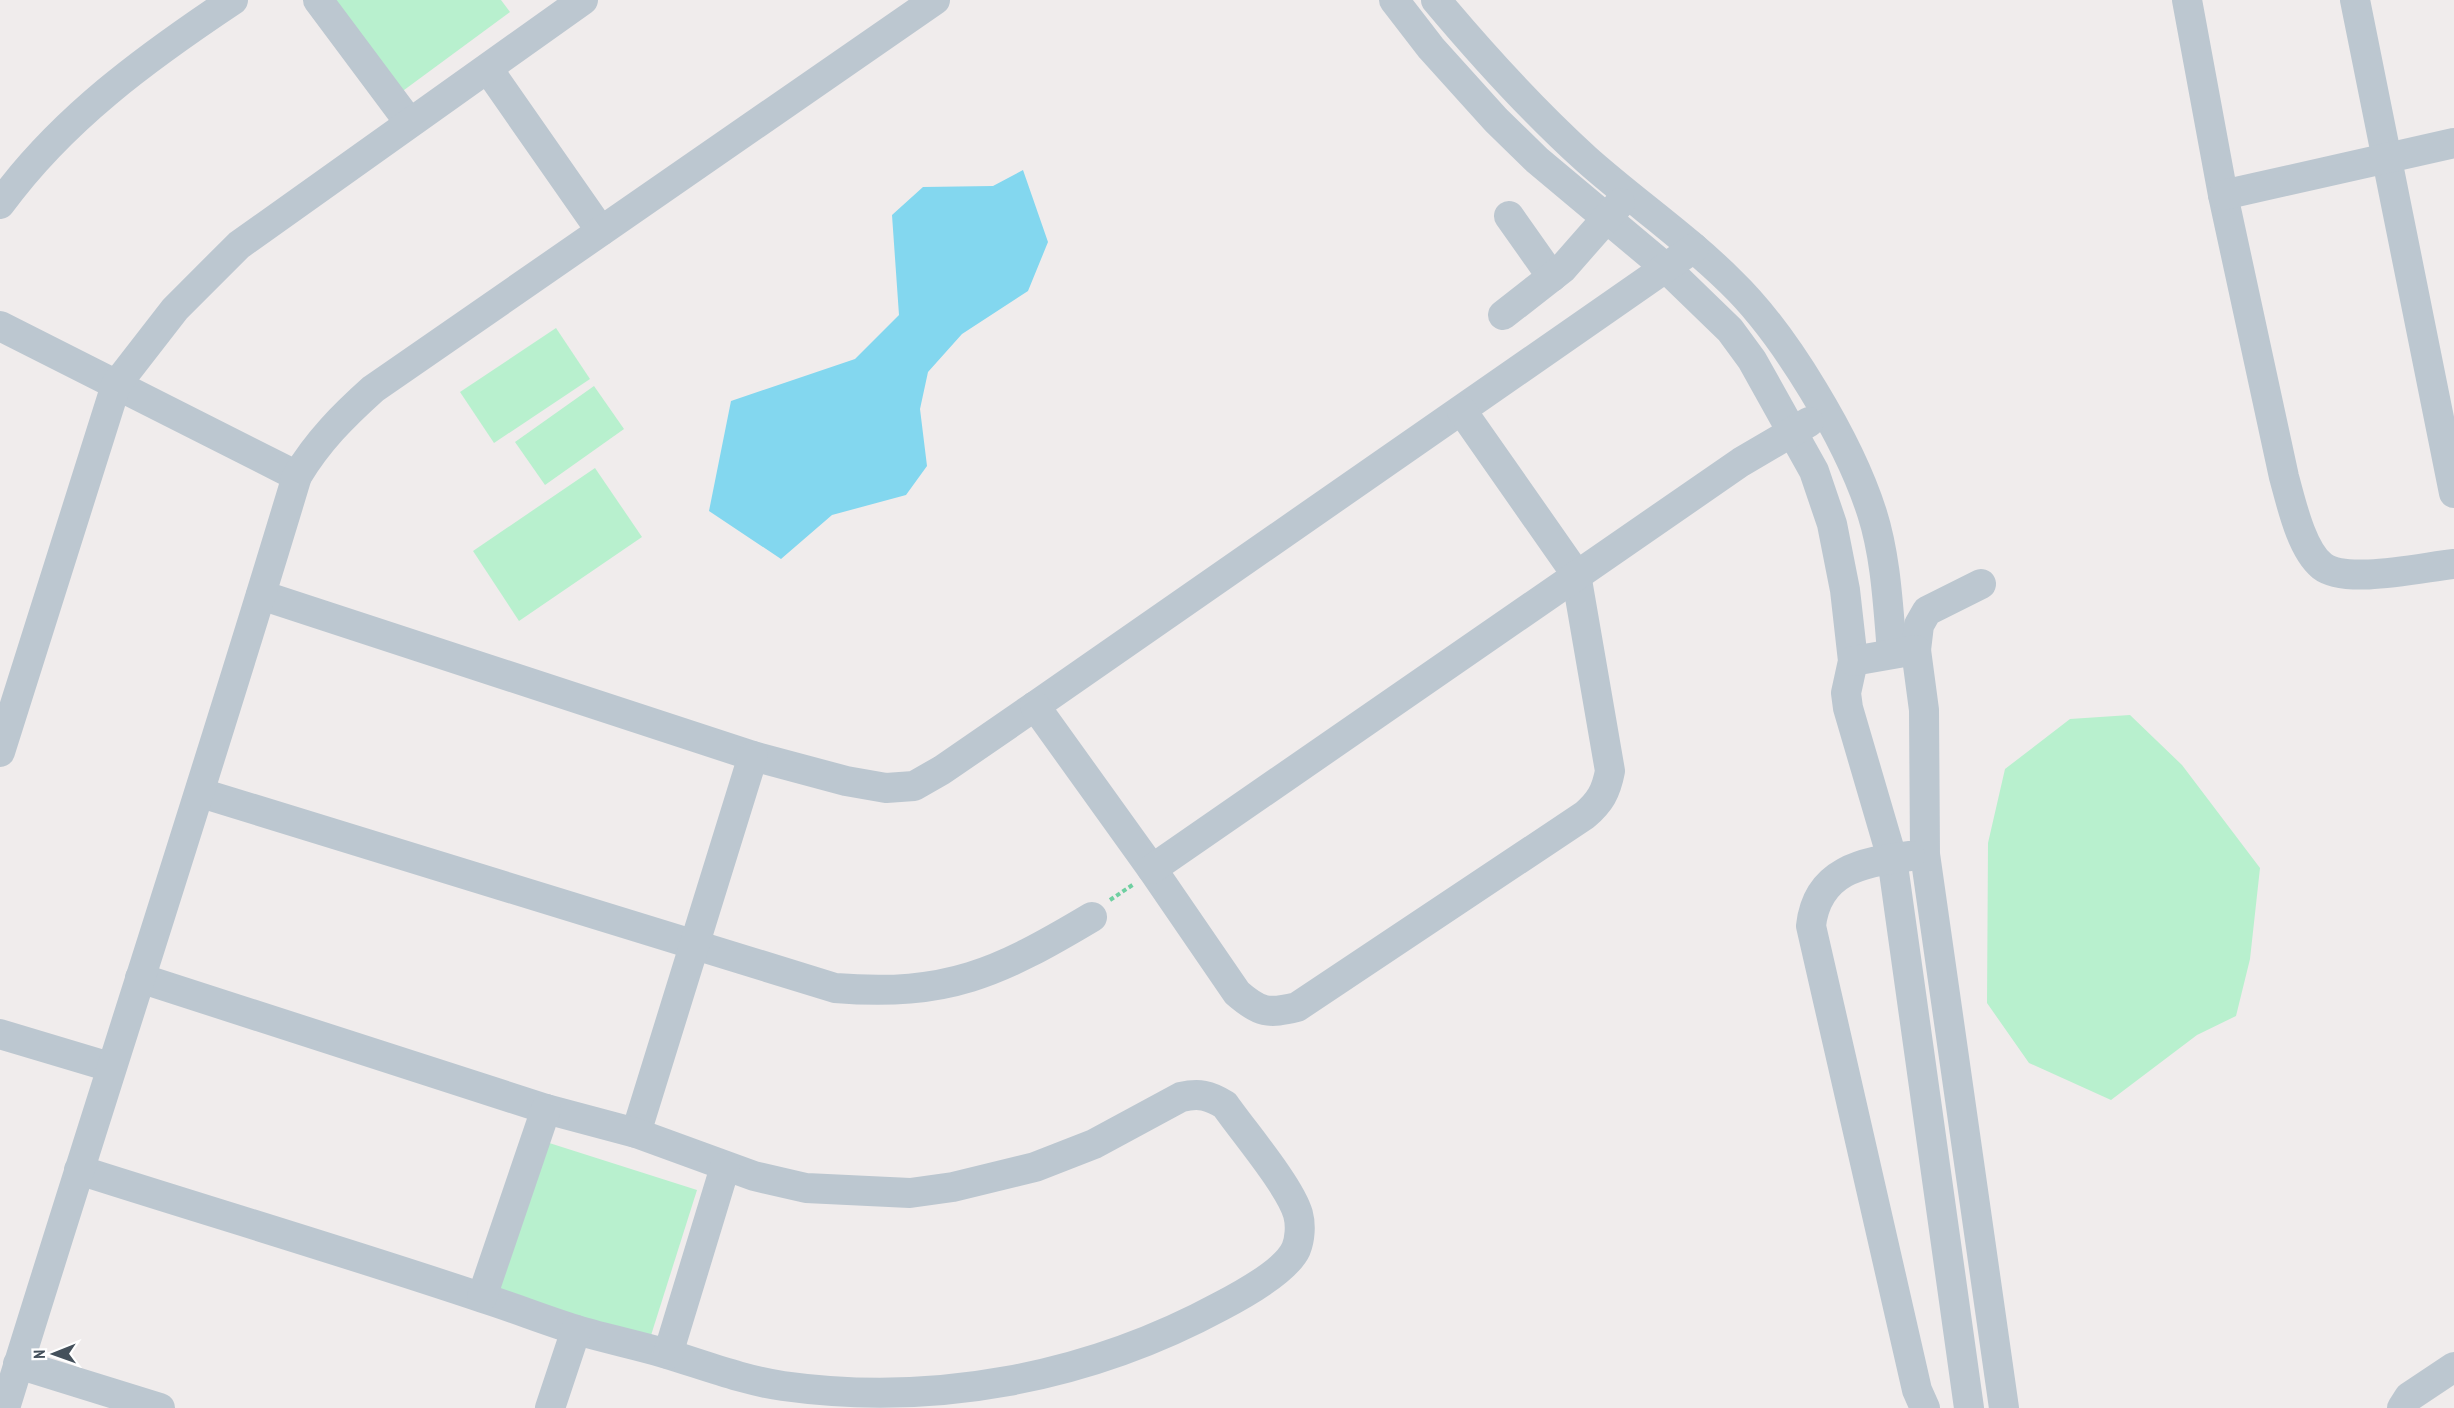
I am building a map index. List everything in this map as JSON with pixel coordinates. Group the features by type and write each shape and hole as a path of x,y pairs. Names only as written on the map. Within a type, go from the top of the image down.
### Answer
{"street":[{"path":"0,204 60,131 153,52 233,0"},
{"path":"318,0 409,122"},
{"path":"5,1408 110,1067 201,793 297,476 315,446 340,418 373,389 935,0"},
{"path":"1394,0 1431,48 1496,120 1537,160 1666,268 1730,330 1752,360 1814,471 1832,524 1845,590 1853,661 1846,693 1848,708 1892,858 1969,1408"},
{"path":"1436,0 1510,85 1586,159 1732,282 1762,316 1797,365 1856,471 1872,515 1886,585 1904,651 1924,710 1925,854 2004,1408"},
{"path":"2187,0 2223,195 2284,477 2296,518 2309,548 2322,565 2338,574 2358,575 2454,564"},
{"path":"2355,0 2454,493"},
{"path":"0,752 116,385 175,309 239,245 409,122 488,69 567,4"},
{"path":"488,69 601,231"},
{"path":"2223,195 2454,143"},
{"path":"1503,315 1552,277 1607,219 1627,193"},
{"path":"1509,216 1552,277"},
{"path":"261,595 753,756 846,781 886,788 914,786 942,770 1035,706 1694,248"},
{"path":"0,327 297,476"},
{"path":"1035,706 1152,869 1237,993 1255,1009 1275,1012 1297,1007 1585,815 1598,804 1607,790 1610,771 1576,574 1462,411"},
{"path":"1152,869 1741,462 1825,413"},
{"path":"1853,661 1904,651 1927,611 1982,584"},
{"path":"636,1133 753,756"},
{"path":"201,793 696,944 780,974 835,988 879,992 932,988 984,975 1026,957 1092,917"},
{"path":"1925,854 1892,858 1850,869 1829,881 1813,908 1810,926 1917,1390 1925,1408"},
{"path":"79,1170 482,1297 576,1330 668,1354 709,1370 781,1386 842,1391 899,1392 1002,1383 1064,1370 1128,1349 1184,1326 1230,1301 1282,1267 1295,1251 1300,1232 1298,1212 1287,1191 1225,1105 1211,1097 1196,1093 1181,1097 1094,1144 1035,1167 953,1187 910,1193 806,1188 724,1167 636,1133 546,1109 140,978"},
{"path":"0,1034 110,1067"},
{"path":"482,1297 546,1109"},
{"path":"668,1354 724,1167"},
{"path":"550,1408 576,1330"},
{"path":"18,1364 160,1408"},
{"path":"2402,1408 2409,1397 2451,1382"},
{"path":"2423,1408 2451,1382"}],"path":[{"path":"1092,917 1102,905 1152,869"}],"green space":[{"path":"333,0 501,0 510,12 400,93"},
{"path":"556,328 590,379 494,443 460,392"},
{"path":"594,386 624,429 545,485 515,442"},
{"path":"595,468 642,537 519,621 473,551"},
{"path":"2130,715 2182,765 2260,868 2250,959 2236,1016 2197,1035 2111,1100 2029,1063 1987,1003 1988,843 2005,769 2070,719"},
{"path":"543,1141 697,1190 647,1348 491,1300"}],"water":[{"path":"1023,170 1048,242 1028,291 962,334 928,372 920,409 927,466 906,495 832,515 781,559 709,511 731,401 855,359 899,315 892,215 923,187 993,186"}]}
